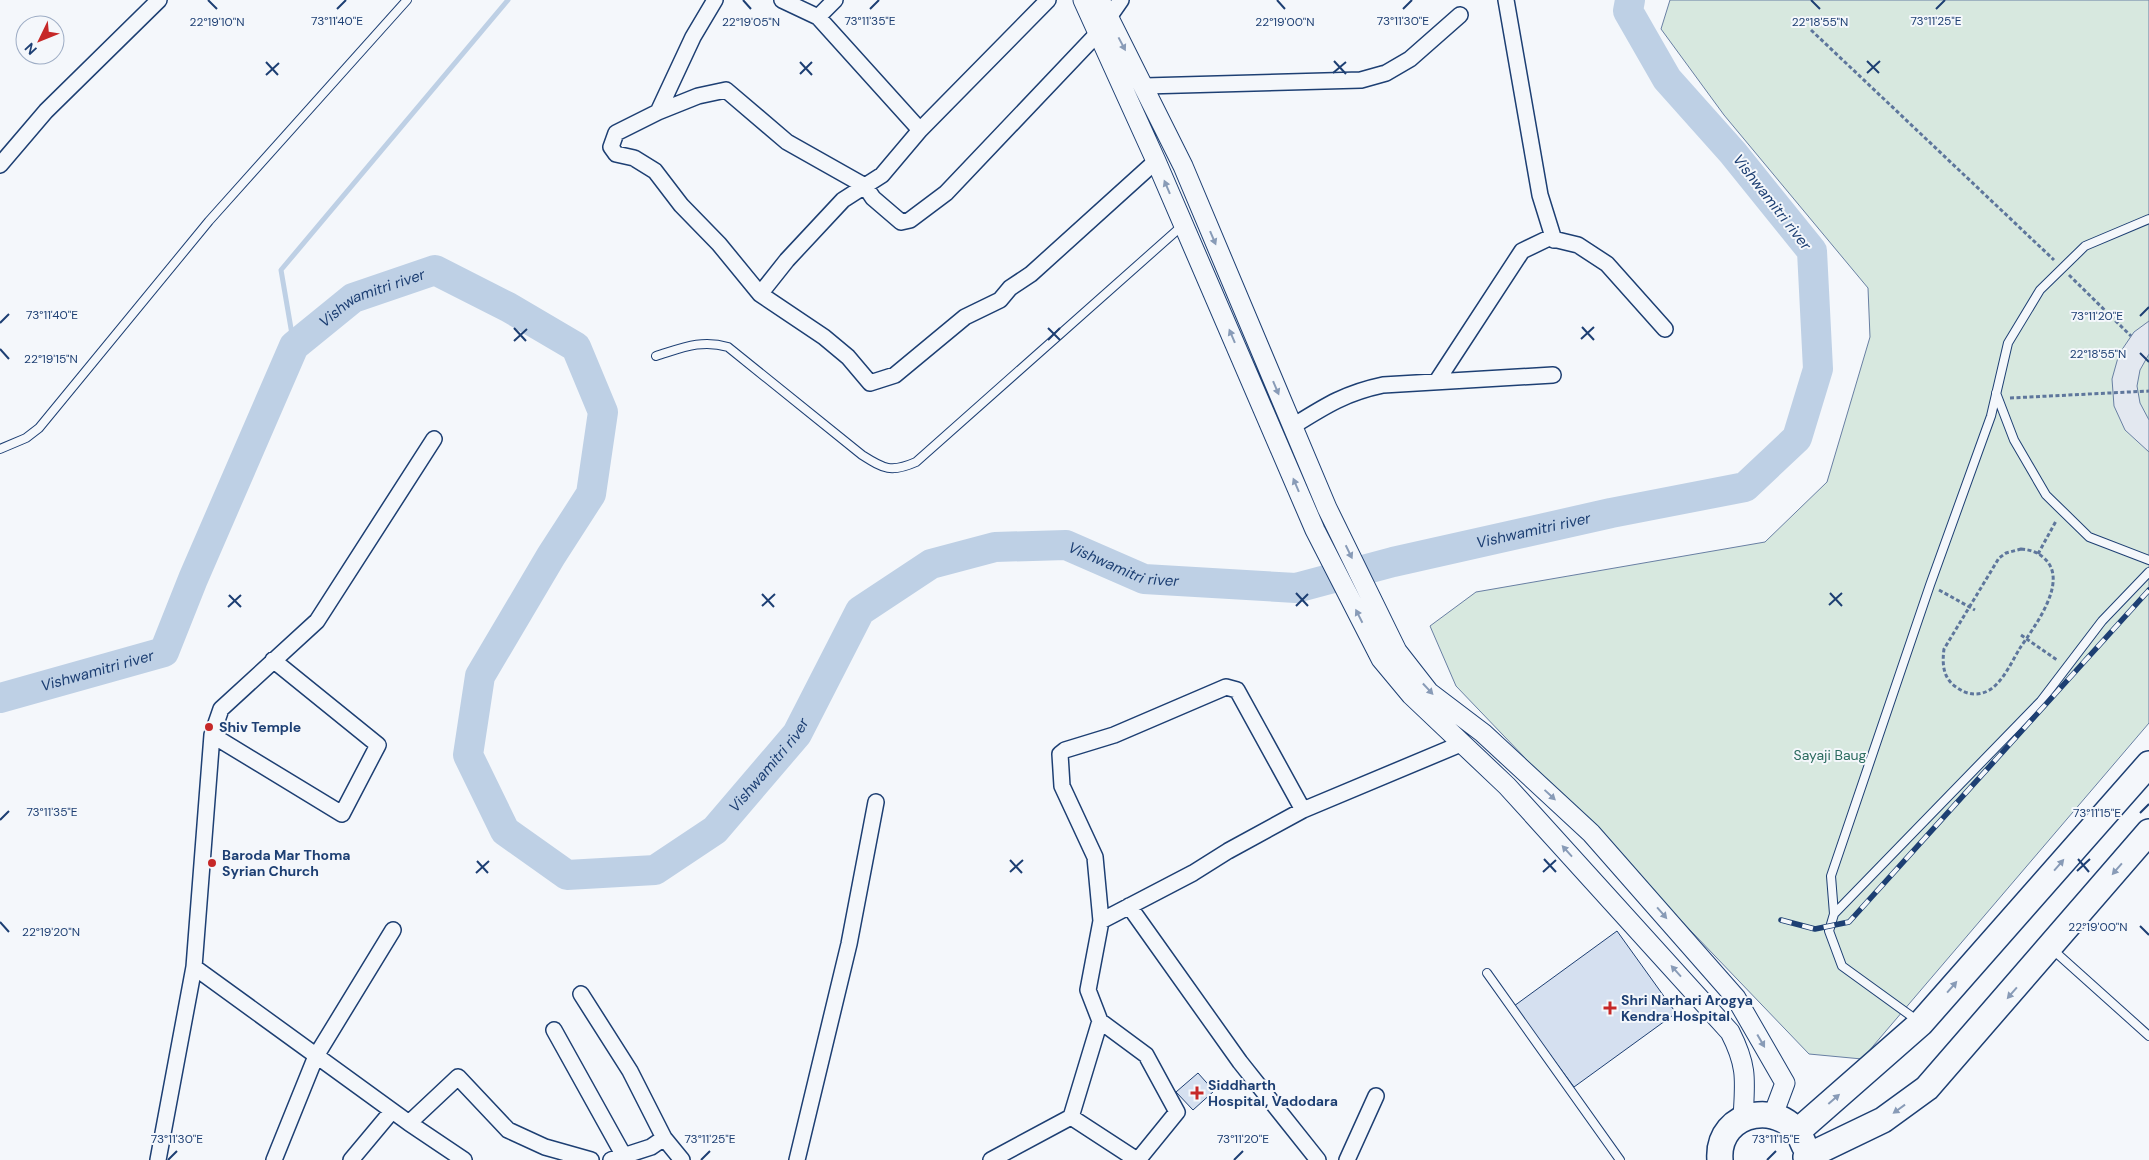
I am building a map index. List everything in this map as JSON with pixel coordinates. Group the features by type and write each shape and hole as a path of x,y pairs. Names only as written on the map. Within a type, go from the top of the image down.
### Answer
{"highway":[{"path":"1798,1132 1921,1023 2149,764"},
{"path":"1716,1158 1723,1140 1731,1127 1743,1118 1758,1114 1772,1115 1790,1124 1798,1132 1804,1144 1806,1159 1883,1120 1927,1088 2149,832"}],"street":[{"path":"0,165 46,111 159,0"},
{"path":"658,112 693,37 714,0"},
{"path":"782,0 818,16 920,130"},
{"path":"818,16 835,0"},
{"path":"760,294 787,260 843,200 882,175 920,130 1048,0"},
{"path":"1083,0 1103,25 1144,86 1183,166 1389,655 1429,692 1483,733 1591,833 1736,998 1785,1083 1772,1115"},
{"path":"1100,0 1103,25 1156,161 1315,530 1411,695 1507,786 1730,1032 1742,1055 1744,1070 1743,1118"},
{"path":"1121,0 1103,25 946,192 910,220 901,222 873,198 865,186 787,142 726,90 698,96 658,112 616,133 612,147 616,154 634,158 655,171 681,205 719,244 760,294 824,337 848,357 870,384 895,375 965,317 1000,300 1010,288 1031,274 1156,161"},
{"path":"1506,0 1540,195 1554,240"},
{"path":"1144,86 1361,80 1386,73 1410,59 1460,15"},
{"path":"1437,382 1522,251 1549,238 1578,245 1606,264 1665,328"},
{"path":"1293,426 1338,398 1357,390 1383,385 1553,375"},
{"path":"158,1160 194,967 212,735 221,709 316,621 434,439"},
{"path":"212,735 342,814 378,745 273,660"},
{"path":"1071,1117 1137,1160 1177,1112 1146,1055 1100,1021 1088,990 1101,921 1095,857 1062,786 1060,754 1065,750 1114,735 1226,687 1237,690 1303,810"},
{"path":"1101,921 1303,810 1463,743"},
{"path":"797,1160 849,944 876,802"},
{"path":"1130,906 1240,1062 1318,1160"},
{"path":"274,1160 316,1056 393,930"},
{"path":"194,967 409,1124 464,1160"},
{"path":"581,994 630,1072 664,1138 682,1160"},
{"path":"991,1160 1071,1117 1100,1021"},
{"path":"554,1030 617,1158 652,1146 664,1138"},
{"path":"409,1124 458,1077 508,1130 545,1147 592,1160"},
{"path":"1347,1160 1376,1096"},
{"path":"351,1160 392,1111"}],"lane":[{"path":"0,449 26,438 39,428 209,221 407,0"},
{"path":"1921,1023 1842,966 1829,931 1834,914 1831,876 1930,585 1991,416 2008,342 2040,290 2085,246 2149,219"},
{"path":"656,356 693,344 712,342 728,347 862,455 883,468 899,470 916,462 1184,224"},
{"path":"1997,396 2019,448 2046,495 2089,537 2149,560"},
{"path":"1834,914 2041,701 2102,621 2149,572"},
{"path":"2050,948 2149,1036"},
{"path":"1487,973 1620,1160"}],"path":[{"path":"1811,30 2131,336"},
{"path":"1997,396 2149,391"},
{"path":"2038,554 2062,510"},
{"path":"2021,550 2030,550 2038,554 2053,571 2052,595 1998,682 1984,693 1974,695 1966,693 1947,679 1942,662 1944,649 2000,558 2006,554 2021,550"},
{"path":"1930,585 1975,610"},
{"path":"2021,635 2067,667"}],"green space":[{"name":"Sayaji Baug","path":"1670,0 2149,0 2149,723 1862,1059 1809,1054 1456,686 1430,626 1476,592 1765,542 1827,482 1870,337 1868,288 1724,115 1661,29"}],"shaded area":[{"path":"2149,321 2149,354 2140,370 2137,386 2140,403 2149,420 2149,452 2125,430 2114,406 2112,379 2119,354 2134,332"}],"building":[{"path":"1617,931 1676,1013 1574,1087 1514,1006"},
{"path":"1198,1073 1214,1091 1193,1110 1176,1092"}],"waterway":[{"path":"294,346 281,270 508,0"},
{"name":"Vishwamitri river","path":"0,698 164,652 193,579 294,346 353,298 435,270 508,307 576,347 603,412 591,494 551,556 480,676 468,755 505,831 567,875 655,870 715,830 797,734 860,611 931,564 995,547 1066,545 1144,579 1296,588 1393,562 1611,513 1745,487 1797,438 1818,369 1812,251 1733,153 1667,79 1628,11 1630,0"}],"railway":[{"path":"1781,920 1815,929 1849,922 2149,590"}],"place":[{"name":"Shiv Temple","path":"209,727"},
{"name":"Baroda Mar Thoma Syrian Church","path":"212,863"},
{"name":"Shri Narhari Arogya Kendra Hospital","path":"1610,1008"},
{"name":"Siddharth Hospital, Vadodara","path":"1197,1093"}]}
